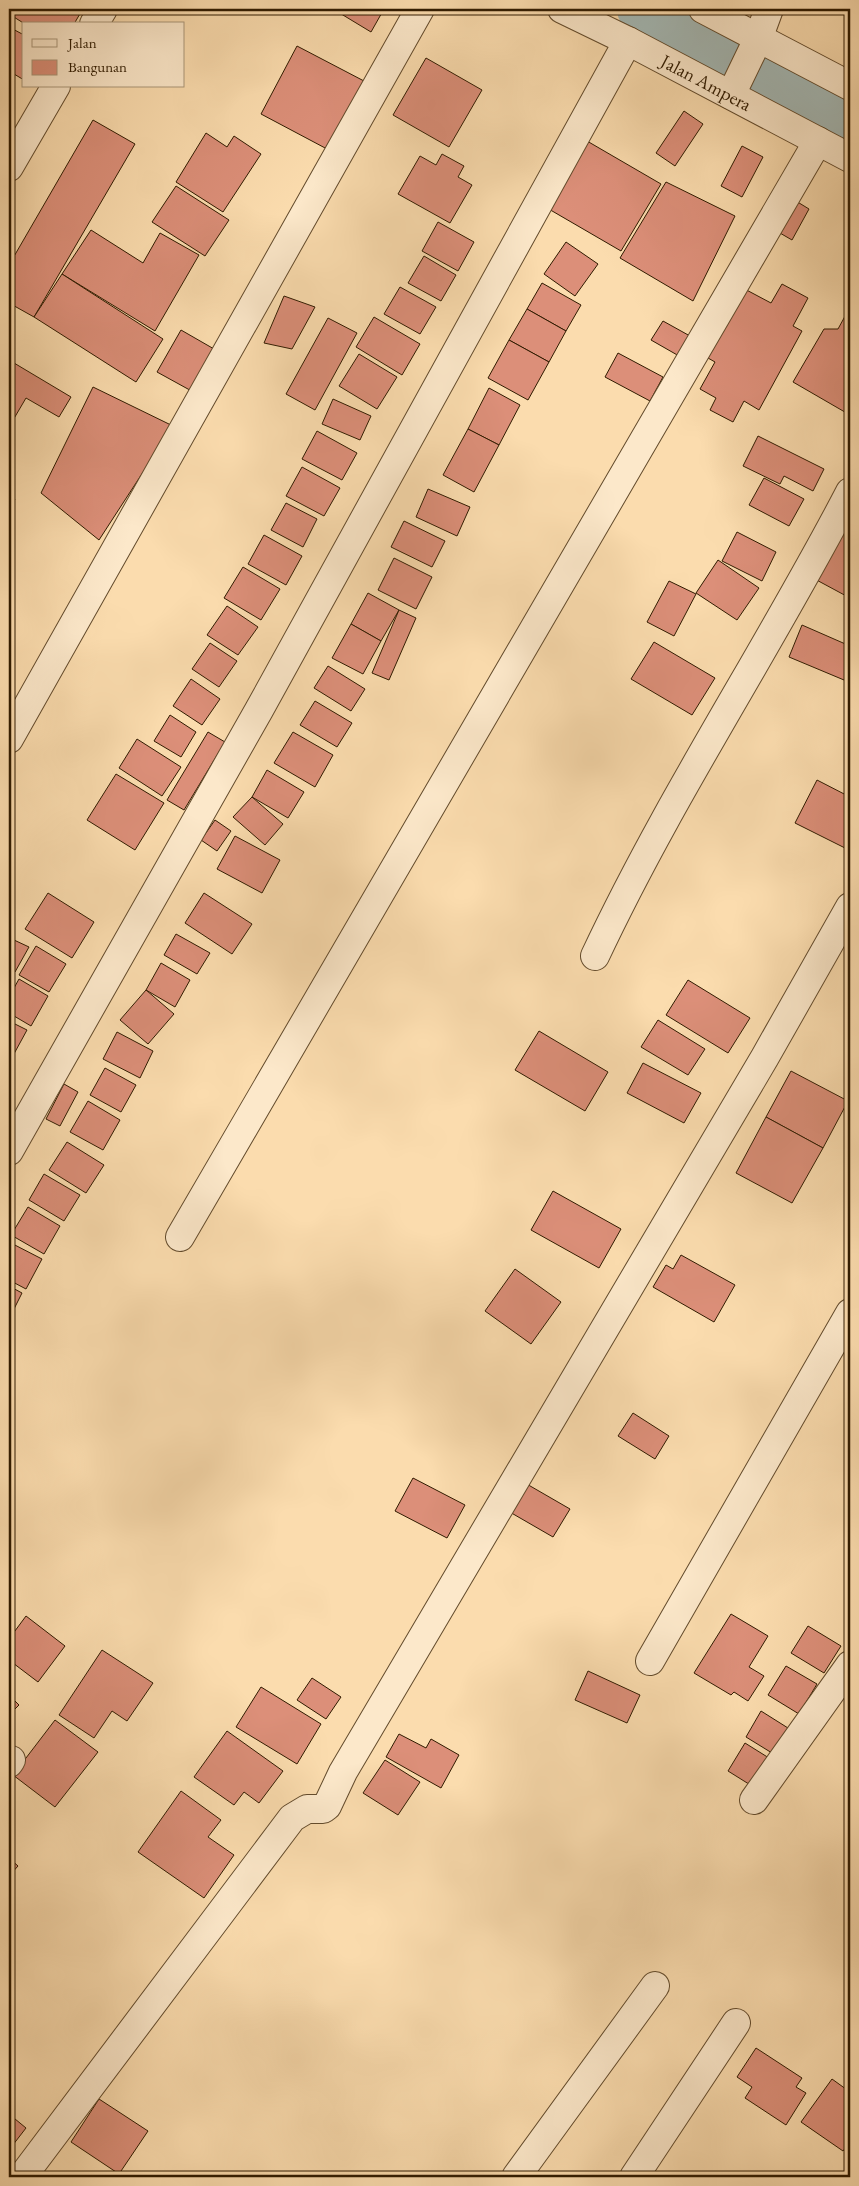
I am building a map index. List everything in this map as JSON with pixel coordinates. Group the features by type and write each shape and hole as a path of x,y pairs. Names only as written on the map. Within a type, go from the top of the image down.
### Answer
{"street":[{"path":"95,22 103,9"},
{"path":"9,739 420,9"},
{"name":"Jalan Ampera","path":"562,9 628,40 736,85 818,141 850,158"},
{"path":"703,9 756,43 850,86"},
{"path":"736,85 756,43 769,9"},
{"path":"9,1151 259,710 628,40"},
{"path":"9,167 55,88"},
{"path":"180,1237 818,141"},
{"path":"595,956 612,919 711,738 820,551 850,492"},
{"path":"22,2177 292,1818 307,1809 323,1809 327,1806 343,1772 765,1057 850,907"},
{"path":"650,1661 850,1314"},
{"path":"754,1800 850,1665"},
{"path":"516,2177 654,1986"},
{"path":"634,2177 736,2023"}],"building":[{"path":"9,9 76,9 81,12 75,22 22,22 9,14"},
{"path":"333,9 384,9 371,32"},
{"path":"9,27 22,34 22,79 9,71"},
{"path":"297,46 364,81 327,149 261,114"},
{"path":"426,58 482,90 449,147 393,115"},
{"path":"684,111 703,124 675,166 656,153"},
{"path":"93,120 135,144 34,317 9,303 9,265"},
{"path":"206,133 227,147 234,136 261,154 223,212 176,182"},
{"path":"587,141 661,184 621,251 547,208"},
{"path":"742,146 763,157 742,197 721,186"},
{"path":"442,154 464,166 458,177 472,185 450,223 398,194 420,156 436,165"},
{"path":"666,182 735,216 693,301 620,258"},
{"path":"176,186 229,220 205,256 152,222"},
{"path":"791,198 809,209 792,240 773,229"},
{"path":"438,222 474,242 458,271 422,251"},
{"path":"91,230 143,263 160,233 199,255 155,331 62,274"},
{"path":"566,242 598,264 575,296 544,274"},
{"path":"424,256 456,275 441,301 408,283"},
{"path":"62,274 163,339 136,382 34,317"},
{"path":"542,283 581,305 566,331 527,309"},
{"path":"782,284 808,298 793,326 802,331 759,410 744,401 733,422 710,410 716,398 700,389 715,362 701,354 739,286 771,303"},
{"path":"400,287 436,307 420,334 384,314"},
{"path":"284,296 315,307 292,349 264,343"},
{"path":"850,307 850,415 793,382 824,329 838,329"},
{"path":"527,309 566,331 549,362 509,340"},
{"path":"374,317 420,344 402,375 356,347"},
{"path":"328,318 357,333 315,410 286,394"},
{"path":"663,321 690,336 679,356 651,340"},
{"path":"181,330 221,353 197,394 157,372"},
{"path":"509,340 549,362 528,400 488,378"},
{"path":"618,353 663,377 650,401 605,377"},
{"path":"359,354 397,377 377,409 339,386"},
{"path":"9,360 71,397 59,417 26,398 9,427"},
{"path":"93,387 173,426 99,540 41,493"},
{"path":"489,388 520,405 499,445 468,429"},
{"path":"333,399 371,416 360,440 322,424"},
{"path":"468,429 499,445 474,492 443,475"},
{"path":"317,431 357,453 342,480 302,459"},
{"path":"758,436 824,469 813,491 784,476 780,484 743,466"},
{"path":"302,467 340,488 324,516 286,496"},
{"path":"764,478 804,499 789,526 749,505"},
{"path":"428,489 470,507 457,536 416,517"},
{"path":"9,495 15,499 9,509"},
{"path":"286,503 317,519 303,547 271,530"},
{"path":"850,509 850,598 811,577"},
{"path":"404,521 445,541 432,567 391,547"},
{"path":"737,532 776,552 762,581 722,561"},
{"path":"264,535 302,556 286,585 248,564"},
{"path":"394,558 432,577 416,609 378,590"},
{"path":"718,560 759,588 737,620 696,593"},
{"path":"243,567 280,589 261,620 224,598"},
{"path":"669,581 696,594 674,636 647,622"},
{"path":"368,593 399,610 381,641 351,624"},
{"path":"227,606 258,627 238,655 207,635"},
{"path":"399,610 416,618 389,680 372,673"},
{"path":"351,624 381,641 363,674 332,658"},
{"path":"802,625 850,646 850,664 844,680 789,657"},
{"path":"654,642 715,678 692,715 631,679"},
{"path":"210,643 237,661 219,687 192,669"},
{"path":"328,666 365,689 351,711 314,688"},
{"path":"191,679 220,699 202,725 173,706"},
{"path":"315,701 352,723 337,747 300,725"},
{"path":"170,715 196,732 181,757 154,741"},
{"path":"208,732 225,742 184,810 167,800"},
{"path":"293,732 333,755 315,787 274,763"},
{"path":"137,739 181,767 162,796 119,768"},
{"path":"267,770 304,792 288,818 252,797"},
{"path":"116,774 164,803 135,850 87,820"},
{"path":"817,780 850,797 849,850 795,823"},
{"path":"252,797 283,824 265,845 233,817"},
{"path":"215,820 231,831 217,851 201,840"},
{"path":"235,836 280,860 262,893 217,869"},
{"path":"48,893 94,922 72,958 25,929"},
{"path":"204,893 252,924 232,954 185,923"},
{"path":"176,934 210,953 197,974 164,955"},
{"path":"14,940 29,947 15,972 9,969 9,950"},
{"path":"36,946 66,964 49,992 19,975"},
{"path":"161,963 190,980 175,1007 146,990"},
{"path":"19,979 48,996 31,1026 9,1013 9,997"},
{"path":"688,980 750,1018 728,1053 666,1015"},
{"path":"146,990 174,1014 148,1044 120,1020"},
{"path":"658,1020 705,1049 688,1075 641,1047"},
{"path":"9,1021 27,1030 9,1063"},
{"path":"539,1031 608,1072 585,1111 515,1070"},
{"path":"117,1032 153,1051 140,1078 103,1059"},
{"path":"643,1063 701,1093 684,1123 627,1093"},
{"path":"105,1068 136,1085 121,1112 90,1095"},
{"path":"791,1071 848,1101 823,1148 766,1117"},
{"path":"64,1084 78,1092 60,1126 46,1119"},
{"path":"88,1101 120,1120 103,1150 70,1132"},
{"path":"766,1117 823,1148 792,1203 736,1173"},
{"path":"67,1142 104,1165 86,1193 49,1170"},
{"path":"44,1174 80,1195 64,1221 29,1200"},
{"path":"553,1191 621,1229 599,1268 531,1230"},
{"path":"28,1207 60,1226 44,1254 11,1235"},
{"path":"9,1242 42,1259 26,1289 9,1280"},
{"path":"681,1255 735,1285 714,1322 653,1287 666,1265 673,1269"},
{"path":"515,1269 561,1302 531,1344 485,1311"},
{"path":"9,1286 22,1293 9,1319"},
{"path":"633,1413 669,1436 655,1459 618,1436"},
{"path":"413,1478 465,1505 447,1538 395,1511"},
{"path":"525,1483 570,1509 553,1537 508,1511"},
{"path":"731,1614 768,1636 749,1667 764,1676 748,1701 734,1692 731,1695 694,1673"},
{"path":"26,1616 65,1646 38,1682 9,1660 9,1639"},
{"path":"808,1626 841,1646 824,1673 791,1653"},
{"path":"102,1650 153,1683 127,1721 112,1711 94,1738 59,1715"},
{"path":"786,1666 817,1684 799,1714 768,1695"},
{"path":"588,1671 640,1695 627,1723 575,1700"},
{"path":"312,1678 341,1697 326,1719 297,1700"},
{"path":"261,1687 321,1724 297,1764 236,1727"},
{"path":"9,1695 19,1705 9,1715"},
{"path":"761,1711 788,1728 772,1753 746,1737"},
{"path":"55,1720 98,1752 55,1807 13,1775"},
{"path":"227,1731 283,1771 259,1803 244,1792 234,1805 194,1777"},
{"path":"399,1734 426,1748 431,1739 459,1755 441,1788 386,1757"},
{"path":"745,1743 769,1758 752,1786 728,1771"},
{"path":"385,1760 420,1782 398,1815 363,1793"},
{"path":"181,1791 221,1820 208,1837 234,1855 204,1898 138,1852"},
{"path":"9,1858 18,1866 9,1876"},
{"path":"756,2048 802,2078 796,2087 806,2093 786,2125 745,2098 752,2087 737,2077"},
{"path":"832,2079 850,2092 850,2142 843,2151 801,2122"},
{"path":"99,2099 148,2131 119,2174 71,2142"},
{"path":"9,2114 26,2128 9,2150"}],"waterway":[{"path":"644,9 850,114"}]}
